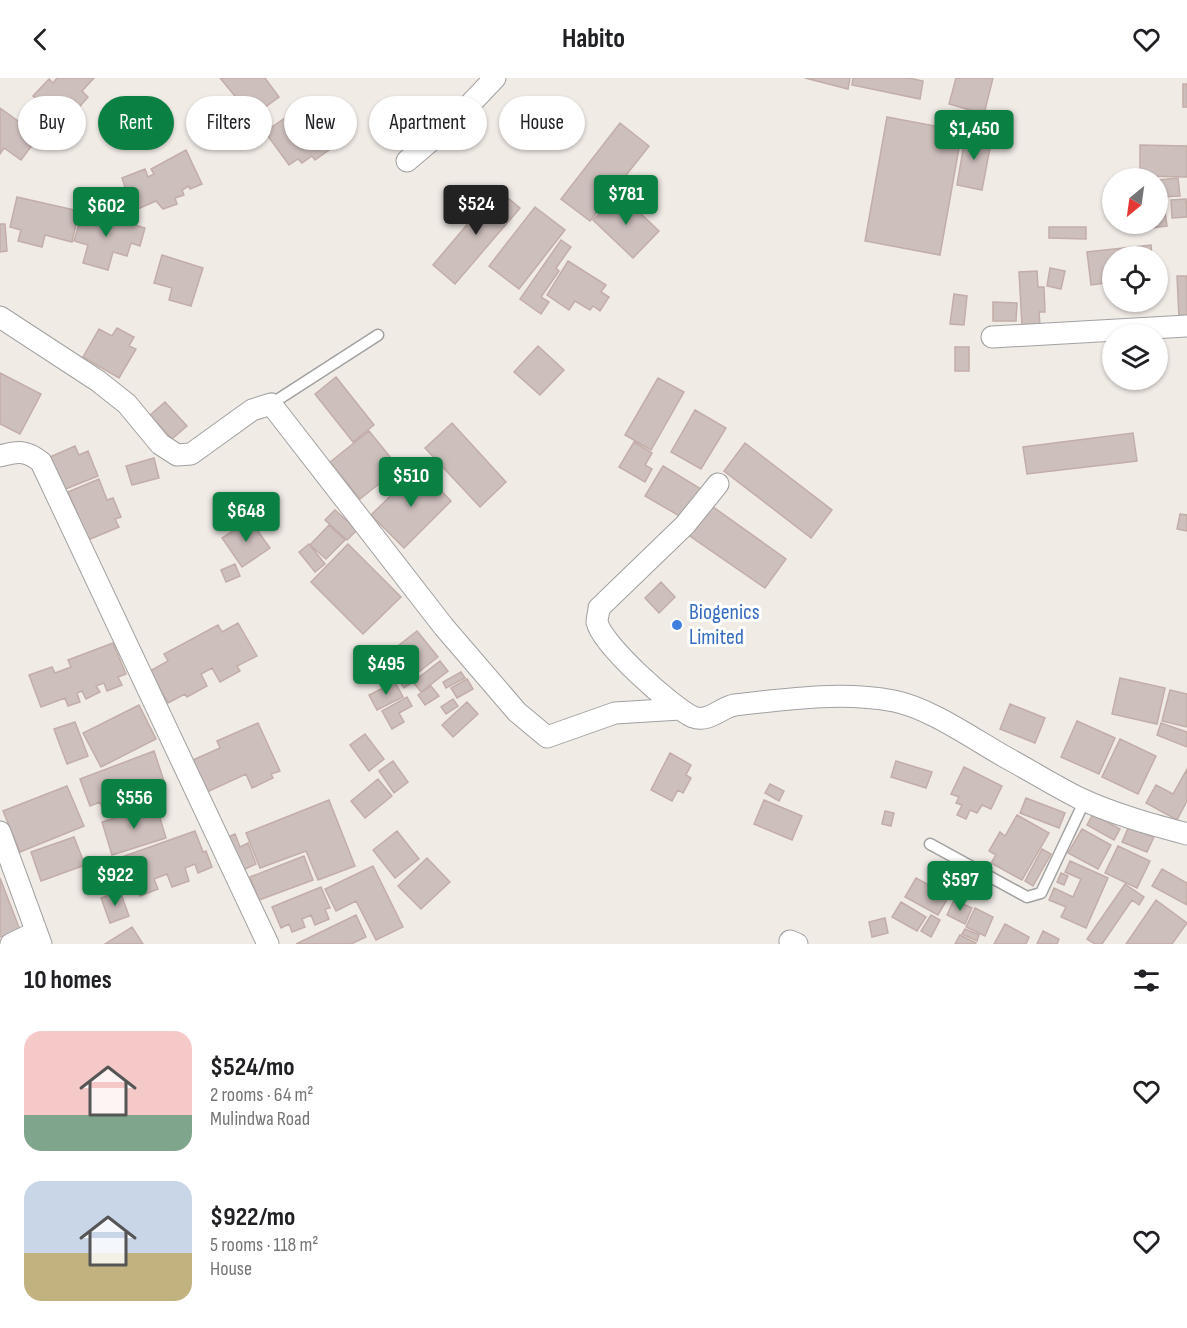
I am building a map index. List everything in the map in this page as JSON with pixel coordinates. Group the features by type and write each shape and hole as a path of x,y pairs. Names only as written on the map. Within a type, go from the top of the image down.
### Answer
{"street":[{"path":"407,161 454,121 495,78"},
{"path":"0,317 98,381 127,404 160,444 177,455 191,454 252,410 271,404 444,627 516,711 547,737 615,713 680,709"},
{"path":"992,337 1187,326"},
{"path":"0,456 18,451 30,453 41,462 268,944"},
{"path":"718,484 685,525 599,608 597,622 608,642 635,671 680,709 703,719 731,705 779,700 853,695 896,701 948,724 1085,800 1133,819 1187,834"},
{"path":"0,832 38,938 11,944"}],"lane":[{"path":"271,404 378,335"},
{"path":"930,844 1027,897 1041,893 1085,800"}],"building":[{"path":"57,78 94,78 82,91 88,97 86,99 86,96 33,96 49,79 53,83"},
{"path":"220,78 265,78 279,97 272,102 272,96 235,96"},
{"path":"805,78 850,78 848,89"},
{"path":"853,78 909,78 923,81 920,99 852,85"},
{"path":"956,78 993,78 984,114 949,104"},
{"path":"1183,84 1187,84 1187,107 1183,107"},
{"path":"0,108 18,121 18,150 28,150 21,160 4,148 0,154"},
{"path":"887,117 962,131 940,255 865,241"},
{"path":"284,119 284,150 329,150 315,160 312,156 302,163 298,159 289,165 272,142 272,127"},
{"path":"620,123 649,146 590,221 561,199"},
{"path":"966,132 992,137 982,190 957,185"},
{"path":"1140,145 1187,146 1187,177 1168,177 1168,168 1140,168"},
{"path":"186,150 202,184 190,189 189,186 182,190 184,195 175,198 177,204 163,209 156,201 133,211 123,188 125,187 122,178 145,169 148,177 154,174 151,169"},
{"path":"1178,178 1180,196 1168,197 1168,179"},
{"path":"497,189 520,208 455,284 433,265"},
{"path":"619,193 659,231 633,258 593,220"},
{"path":"17,197 79,211 72,242 45,235 42,247 18,241 21,230 10,227"},
{"path":"1186,199 1187,217 1172,218 1171,200"},
{"path":"535,207 565,230 519,289 489,266"},
{"path":"83,210 145,228 140,246 131,243 127,256 113,252 108,270 83,263 88,245 74,241"},
{"path":"0,224 5,224 7,251 0,252"},
{"path":"1049,227 1086,227 1086,239 1049,238"},
{"path":"561,240 571,247 556,268 559,271 541,297 549,302 541,314 520,299"},
{"path":"1102,250 1102,284 1091,285 1087,252"},
{"path":"162,255 203,268 191,306 169,300 172,288 154,283"},
{"path":"568,261 606,285 601,292 609,297 600,311 593,306 590,310 575,301 569,310 547,295"},
{"path":"1050,268 1065,271 1061,289 1047,286"},
{"path":"1037,271 1038,287 1044,287 1045,312 1039,312 1040,325 1022,326 1019,272"},
{"path":"1177,276 1187,276 1187,317 1179,317"},
{"path":"954,294 967,296 964,325 950,324"},
{"path":"993,302 1017,303 1016,321 993,321"},
{"path":"117,328 134,337 129,346 136,349 119,378 83,357 99,329 112,336"},
{"path":"538,346 564,370 540,395 514,372"},
{"path":"955,347 969,347 969,371 955,371"},
{"path":"0,373 41,394 20,434 0,424"},
{"path":"336,377 374,425 353,442 315,394"},
{"path":"658,378 684,392 651,450 625,435"},
{"path":"165,402 187,426 172,439 150,415"},
{"path":"695,410 726,428 701,469 671,452"},
{"path":"452,423 506,482 480,507 425,448"},
{"path":"369,431 399,468 360,499 330,462"},
{"path":"1133,433 1137,461 1027,474 1023,447"},
{"path":"634,442 652,453 645,465 652,469 645,482 619,467"},
{"path":"745,443 832,510 811,538 724,471"},
{"path":"75,446 79,455 88,451 98,476 63,490 50,457"},
{"path":"154,458 159,478 132,485 126,466"},
{"path":"663,466 701,489 683,518 645,496"},
{"path":"419,468 451,501 404,548 371,515"},
{"path":"99,479 107,500 113,498 121,517 115,519 119,527 88,540 68,492"},
{"path":"709,504 786,559 765,588 687,534"},
{"path":"335,510 357,530 347,540 325,520"},
{"path":"1180,514 1187,515 1187,531 1177,529"},
{"path":"250,520 270,548 242,567 222,538"},
{"path":"329,525 345,540 326,559 310,545"},
{"path":"309,544 325,564 315,572 299,552"},
{"path":"348,544 401,597 363,634 311,582"},
{"path":"235,564 240,576 226,582 221,570"},
{"path":"661,582 675,597 659,613 645,598"},
{"path":"238,623 257,656 237,666 240,671 220,682 212,668 201,674 207,686 187,697 185,694 168,703 150,671 168,661 164,654 218,625 222,632"},
{"path":"417,631 438,657 411,678 390,652"},
{"path":"113,643 126,674 118,677 122,685 107,691 104,683 96,686 100,692 86,699 82,691 77,693 80,702 68,706 65,698 41,707 29,675 52,667 55,673 71,667 68,660"},
{"path":"440,661 448,671 421,692 413,682"},
{"path":"386,669 392,680 383,684 377,673"},
{"path":"401,670 411,683 404,688 395,675"},
{"path":"461,672 465,678 446,688 443,682"},
{"path":"1120,678 1165,688 1157,724 1112,714"},
{"path":"467,679 473,689 457,698 451,688"},
{"path":"395,682 403,697 377,710 369,695"},
{"path":"431,686 439,696 425,705 418,695"},
{"path":"1170,690 1187,694 1187,727 1162,721"},
{"path":"407,697 412,706 399,713 404,722 392,729 382,711"},
{"path":"453,699 458,706 446,714 441,707"},
{"path":"467,702 478,714 453,737 442,725"},
{"path":"1010,704 1045,718 1035,743 1000,729"},
{"path":"139,705 156,739 101,767 83,733"},
{"path":"1077,721 1115,738 1099,774 1061,757"},
{"path":"75,722 88,756 67,764 54,729"},
{"path":"258,723 280,771 271,774 273,778 252,788 246,774 207,792 193,760 220,748 217,741"},
{"path":"1161,723 1187,732 1187,747 1157,735"},
{"path":"365,734 384,759 369,771 350,745"},
{"path":"1120,739 1156,756 1138,794 1102,777"},
{"path":"154,751 165,784 154,789 151,782 141,786 145,795 135,799 131,790 119,795 122,801 102,808 100,802 90,806 80,779"},
{"path":"670,753 691,765 686,775 691,778 683,793 678,790 672,801 651,790"},
{"path":"393,761 408,782 394,793 379,771"},
{"path":"896,761 932,772 926,788 891,777"},
{"path":"964,767 1002,786 991,809 982,805 977,813 970,810 966,819 957,815 962,805 956,803 959,797 951,794"},
{"path":"1187,769 1187,801 1177,820 1146,803 1156,785 1173,794"},
{"path":"378,779 392,796 365,818 351,801"},
{"path":"770,784 784,791 779,801 765,793"},
{"path":"67,786 84,826 20,852 3,811"},
{"path":"1026,798 1065,813 1059,828 1020,813"},
{"path":"329,800 355,866 318,880 306,851 260,868 246,833"},
{"path":"764,800 802,816 792,840 754,824"},
{"path":"156,805 166,838 112,855 102,822"},
{"path":"885,811 894,813 891,826 882,824"},
{"path":"1093,814 1120,829 1114,840 1087,825"},
{"path":"1017,815 1049,833 1022,880 991,863 996,855 989,851 1000,832 1005,836"},
{"path":"1129,826 1154,837 1147,852 1122,842"},
{"path":"1082,829 1111,845 1098,869 1068,853"},
{"path":"195,831 212,867 198,873 195,864 185,868 189,881 172,887 167,874 154,879 158,889 140,896 137,886 130,888 119,858"},
{"path":"397,831 419,859 395,878 373,850"},
{"path":"235,834 240,847 248,843 256,864 241,871 228,837"},
{"path":"74,837 85,865 41,881 31,852"},
{"path":"1118,846 1150,861 1137,888 1105,873"},
{"path":"1042,849 1051,854 1033,886 1025,881"},
{"path":"304,856 313,880 259,900 250,877"},
{"path":"427,858 450,882 421,909 398,886"},
{"path":"1070,861 1108,878 1086,928 1061,917 1066,907 1049,900 1054,888 1073,897 1081,879 1065,872"},
{"path":"373,866 403,927 376,940 356,901 336,911 325,889"},
{"path":"1162,869 1187,883 1187,905 1152,886"},
{"path":"1061,873 1068,876 1064,885 1057,882"},
{"path":"0,878 20,930 0,937"},
{"path":"916,878 949,896 938,915 905,897"},
{"path":"1125,884 1144,897 1139,905 1132,900 1102,944 1095,944 1087,939"},
{"path":"321,887 330,908 325,909 329,919 315,925 311,915 302,919 305,927 292,932 289,924 281,928 272,907"},
{"path":"120,891 129,916 110,923 101,898"},
{"path":"954,900 972,908 965,924 947,915"},
{"path":"1156,900 1187,923 1172,944 1126,944"},
{"path":"901,902 926,917 917,931 892,917"},
{"path":"975,908 993,917 985,936 966,927"},
{"path":"356,915 366,937 351,944 296,944"},
{"path":"931,915 940,920 931,937 921,931"},
{"path":"885,918 888,933 872,937 869,922"},
{"path":"1005,924 1029,937 1026,944 994,944"},
{"path":"132,927 143,944 105,944"},
{"path":"965,929 979,935 977,941 962,934"},
{"path":"1043,931 1059,939 1057,944 1037,944"},
{"path":"960,935 976,943 955,944"}],"place":[{"name":"Biogenics Limited","path":"677,625"}]}
